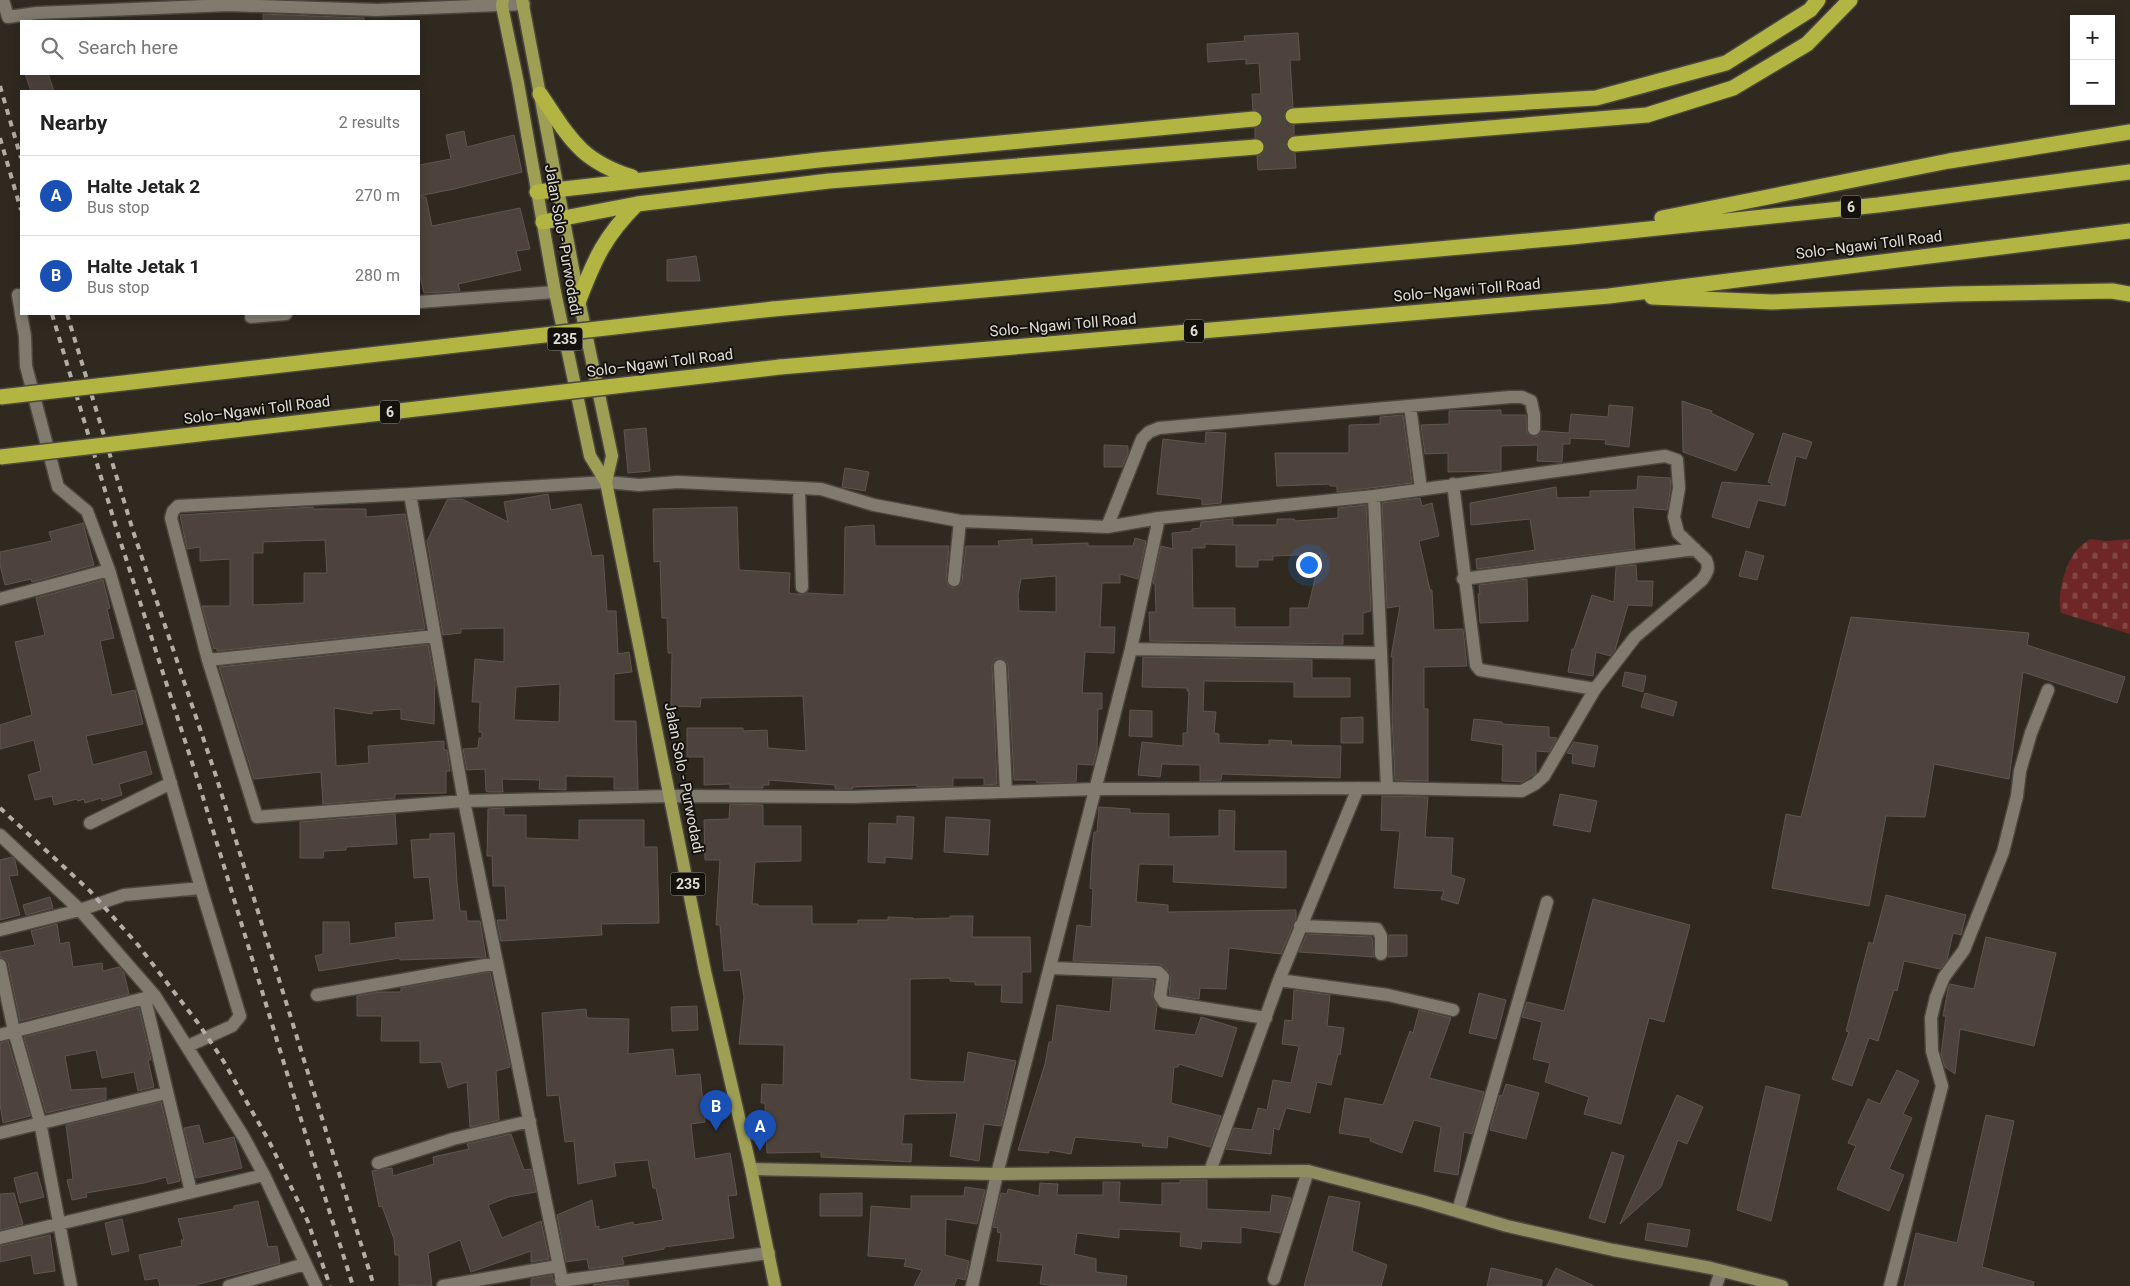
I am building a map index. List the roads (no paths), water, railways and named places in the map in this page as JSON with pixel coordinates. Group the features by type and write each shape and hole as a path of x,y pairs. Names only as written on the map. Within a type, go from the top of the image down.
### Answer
{"highway":[{"path":"1293,116 1596,98 1726,63 1810,10 1818,0"},
{"path":"1295,144 1647,116 1733,88 1807,44 1850,0"},
{"path":"540,94 572,140 587,155 608,169 638,180"},
{"path":"537,192 839,158 1254,119"},
{"path":"1572,236 1949,160 2130,132"},
{"path":"542,222 637,204 829,181 1256,147"},
{"name":"6","path":"0,397 773,309 1572,236 1878,205 2130,172"},
{"path":"579,300 603,243 620,221 637,204"},
{"name":"Solo–Ngawi Toll Road","path":"0,457 780,367 1609,296 2130,231"},
{"path":"1609,296 1772,302 1953,294 2112,291 2130,294"}],"main road":[{"name":"Jalan Solo - Purwodadi","path":"523,2 557,189 612,456 606,482"},
{"name":"Jalan Solo - Purwodadi","path":"503,3 555,292 590,456 606,482 705,971 776,1286"},
{"path":"751,1169 997,1174 1308,1171 1517,1228 1613,1250 1721,1271 1781,1286"}],"street":[{"path":"3,0 8,17 75,6 229,2 377,10 523,2"},
{"path":"420,302 555,292"},
{"path":"18,295 20,307"},
{"path":"21,315 25,336 26,366 58,486 87,511 109,570 240,1016 232,1026 188,1046"},
{"path":"251,317 274,315"},
{"path":"1106,527 1142,439 1149,432 1159,428 1522,397 1530,401 1534,415 1534,429"},
{"path":"1410,406 1422,489"},
{"path":"1672,457 1677,460 1679,467 1679,488 1674,516 1678,533 1708,565 1708,571 1702,580 1635,637 1595,689 1544,776 1530,788 1522,791 1387,788 1095,789 852,797 671,796 464,801 257,817 208,660 171,518 173,511 178,506 606,482 639,485 678,482 800,488 821,490 874,506 960,521 1106,527 1159,518 1374,496 1453,484 1672,457"},
{"path":"1453,484 1476,665 1480,670 1595,689"},
{"path":"800,488 802,587"},
{"path":"410,494 464,801 562,1283 768,1253"},
{"path":"1374,496 1387,788"},
{"path":"972,1286 997,1174 1131,649 1159,518"},
{"path":"954,580 960,521"},
{"path":"1464,579 1695,549"},
{"path":"0,599 109,570"},
{"path":"208,660 435,636"},
{"path":"1131,649 1380,653"},
{"path":"1000,666 1006,792"},
{"path":"1890,1286 1942,1086 1932,1051 1931,1018 1936,996 1944,977 1964,950 2003,852 2017,796 2020,771 2031,732 2048,690"},
{"path":"90,823 171,784"},
{"path":"1210,1171 1278,980 1358,788"},
{"path":"0,835 80,910 188,1046 243,1136 264,1175 316,1286"},
{"path":"0,930 80,910 124,895 201,888"},
{"path":"1458,1211 1548,902"},
{"path":"1300,926 1377,929 1381,936 1381,954"},
{"path":"317,995 497,963"},
{"path":"0,965 14,1031 40,1122 71,1286"},
{"path":"1051,968 1155,971 1162,974 1163,977 1160,996 1164,1002 1266,1018"},
{"path":"1278,980 1388,995 1453,1010"},
{"path":"0,1035 150,997"},
{"path":"150,997 166,1094 191,1192"},
{"path":"0,1133 40,1122 166,1094"},
{"path":"378,1163 453,1140 530,1120"},
{"path":"1274,1280 1308,1171"},
{"path":"0,1238 264,1175"},
{"path":"229,1286 306,1264"},
{"path":"443,1286 558,1266"},
{"path":"1716,1286 1721,1271"}],"tunnel":[{"path":"1254,119 1293,116"},
{"path":"1256,147 1295,144"}],"railway":[{"path":"0,86 20,155"},
{"path":"0,138 20,207"},
{"path":"52,315 119,537 198,781 353,1286"},
{"path":"67,315 134,534 216,776 374,1286"},
{"path":"0,808 90,891 138,945 198,1023 224,1062 269,1141 308,1222 330,1286"}],"place":[{"name":"Halte Jetak 1","path":"716,1131"},
{"name":"Halte Jetak 2","path":"760,1151"}]}
